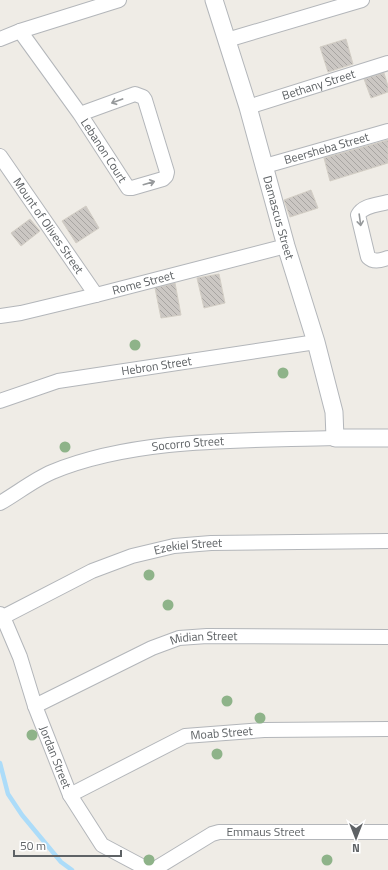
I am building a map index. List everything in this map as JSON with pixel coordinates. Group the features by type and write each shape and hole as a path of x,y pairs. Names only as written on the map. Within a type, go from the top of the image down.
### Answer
{"street":[{"path":"0,38 119,0"},
{"name":"Damascus Street","path":"214,0 248,106 286,246 316,342 334,412 335,438"},
{"path":"227,40 362,0"},
{"name":"Lebanon Court","path":"20,31 80,114 128,188 163,179 166,176 167,172 143,97 135,94 80,114"},
{"name":"Bethany Street","path":"248,106 388,63"},
{"name":"Beersheba Street","path":"265,166 388,131"},
{"name":"Mount of Olives Street","path":"0,156 96,295"},
{"path":"388,202 364,208 360,210 358,215 368,257 376,261 388,258"},
{"name":"Rome Street","path":"0,316 21,313 96,295 286,246"},
{"name":"Hebron Street","path":"0,402 58,381 316,342"},
{"name":"Socorro Street","path":"0,503 51,473 80,462 109,455 156,447 202,442 388,438"},
{"name":"Ezekiel Street","path":"1,616 92,572 132,556 174,546 211,543 388,540"},
{"name":"Jordan Street","path":"1,616 20,658 35,706 70,795 102,845 149,870"},
{"name":"Midian Street","path":"35,706 152,648 179,638 207,636 388,637"},
{"name":"Moab Street","path":"70,795 185,736 264,730 388,730"},
{"name":"Emmaus Street","path":"153,870 212,834 219,832 388,832"}],"building":[{"path":"346,39 353,64 328,72 320,47"},
{"path":"384,73 388,86 388,92 371,98 364,79"},
{"path":"388,140 388,163 330,181 324,158"},
{"path":"311,190 318,208 290,217 284,200"},
{"path":"86,206 99,228 76,243 62,221"},
{"path":"30,219 40,231 21,246 11,233"},
{"path":"219,274 225,303 204,308 197,278"},
{"path":"175,283 181,315 161,318 155,288"}],"waterway":[{"path":"0,763 8,794 22,815 61,862 72,870"}]}
